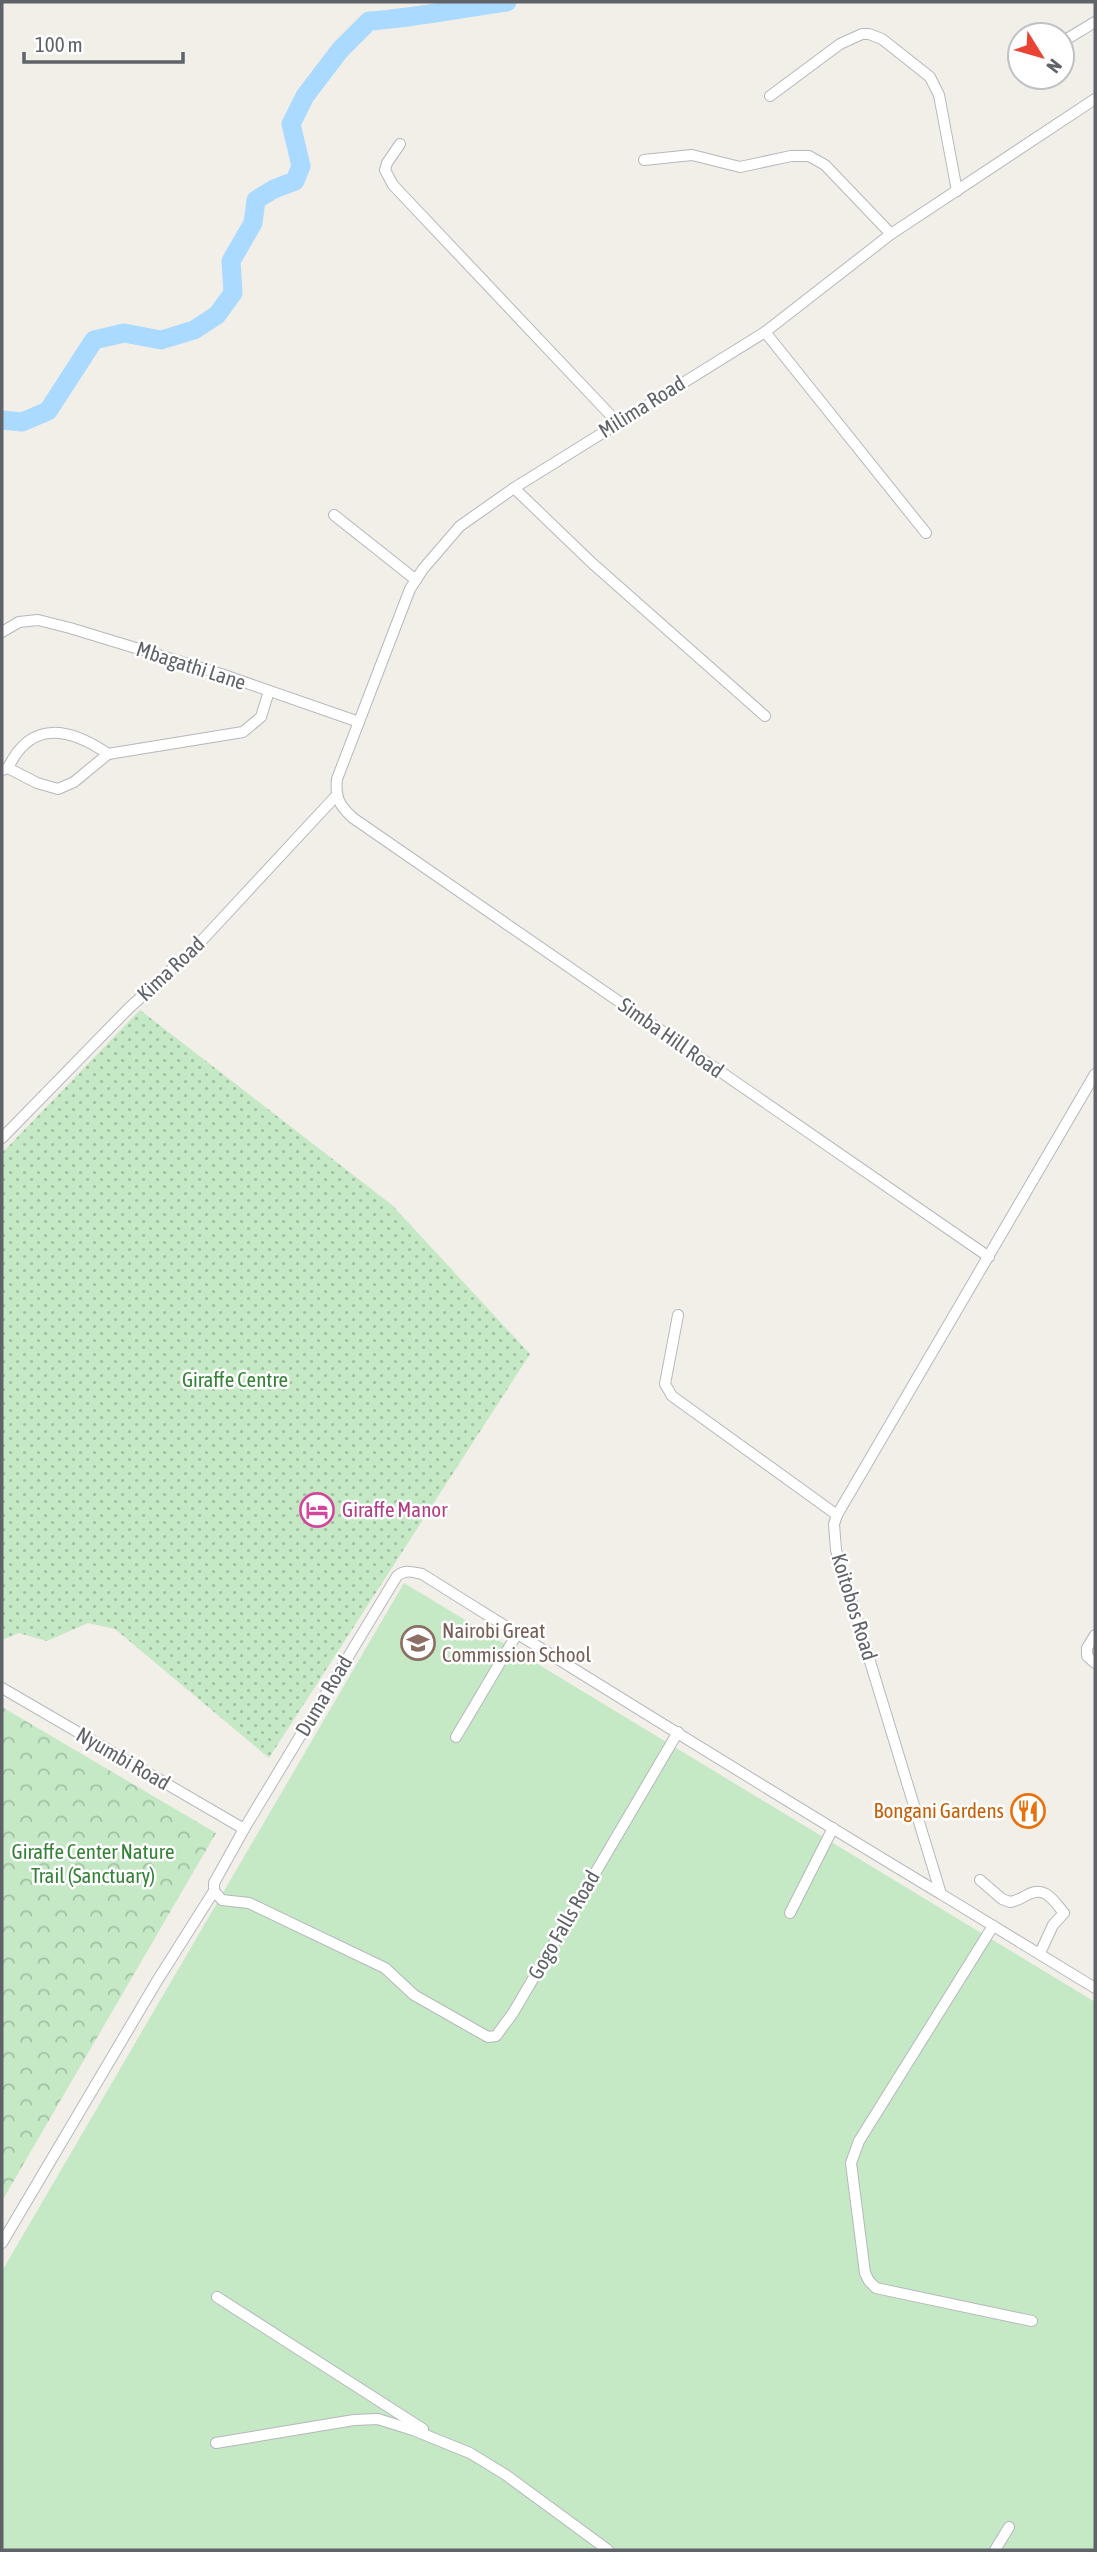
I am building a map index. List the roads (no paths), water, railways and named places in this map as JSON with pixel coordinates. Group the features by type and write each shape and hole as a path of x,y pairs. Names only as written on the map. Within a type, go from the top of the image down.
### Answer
{"street":[{"path":"1076,34 1095,22"},
{"path":"770,96 840,44 862,34 882,39 923,71 936,85 957,191"},
{"name":"Milima Road","path":"335,797 337,779 410,589 460,526 617,422 765,332 891,234 1095,99"},
{"path":"400,144 385,170 393,185 617,422"},
{"path":"644,160 692,155 740,167 791,156 809,156 825,165 891,234"},
{"path":"765,332 926,534"},
{"path":"514,488 592,563 765,716"},
{"path":"334,515 416,580"},
{"name":"Mbagathi Lane","path":"2,632 19,622 38,620 70,628 359,722"},
{"path":"108,754 98,747 54,731 38,735 23,744 5,769 58,789 74,782 108,754 243,732 261,717 269,691"},
{"name":"Simba Hill Road","path":"335,797 353,818 989,1258"},
{"name":"Kima Road","path":"2,1138 128,1008 193,950 335,797"},
{"name":"Koitobos Road","path":"941,1894 836,1550 834,1524 1095,1074"},
{"path":"678,1315 665,1384 672,1396 838,1515"},
{"name":"Duma Road","path":"2,2243 214,1891 214,1883 244,1829 397,1576 410,1571 422,1574 517,1634"},
{"path":"456,1737 517,1634 1095,1988"},
{"path":"1095,1635 1087,1648 1087,1656 1095,1664"},
{"name":"Nyumbi Road","path":"2,1689 244,1829"},
{"name":"Gogo Falls Road","path":"214,1891 222,1900 249,1903 385,1968 414,1995 488,2037 496,2036 513,2013 678,1732"},
{"path":"790,1913 833,1828"},
{"path":"980,1881 1002,1899 1010,1902 1036,1891 1044,1891 1051,1897 1064,1913 1053,1925 1040,1953"},
{"path":"993,1926 859,2141 852,2164 865,2273 876,2288 1032,2321"},
{"path":"217,2297 446,2444"},
{"path":"216,2443 378,2419 470,2454 506,2475 608,2550"},
{"path":"995,2550 1009,2527"}],"waterway":[{"path":"2,420 22,422 48,411 94,340 124,333 161,340 194,330 217,315 233,293 231,261 253,223 256,200 295,181 301,166 291,124 305,96 340,50 369,21 507,2"}],"place":[{"name":"Giraffe Manor","path":"317,1510"},
{"name":"Nairobi Great Commission School","path":"418,1643"},
{"name":"Bongani Gardens","path":"1028,1811"}],"park label":[{"name":"Giraffe Centre","path":"235,1380"},
{"name":"Giraffe Center Nature Trail (Sanctuary)","path":"93,1864"}]}
